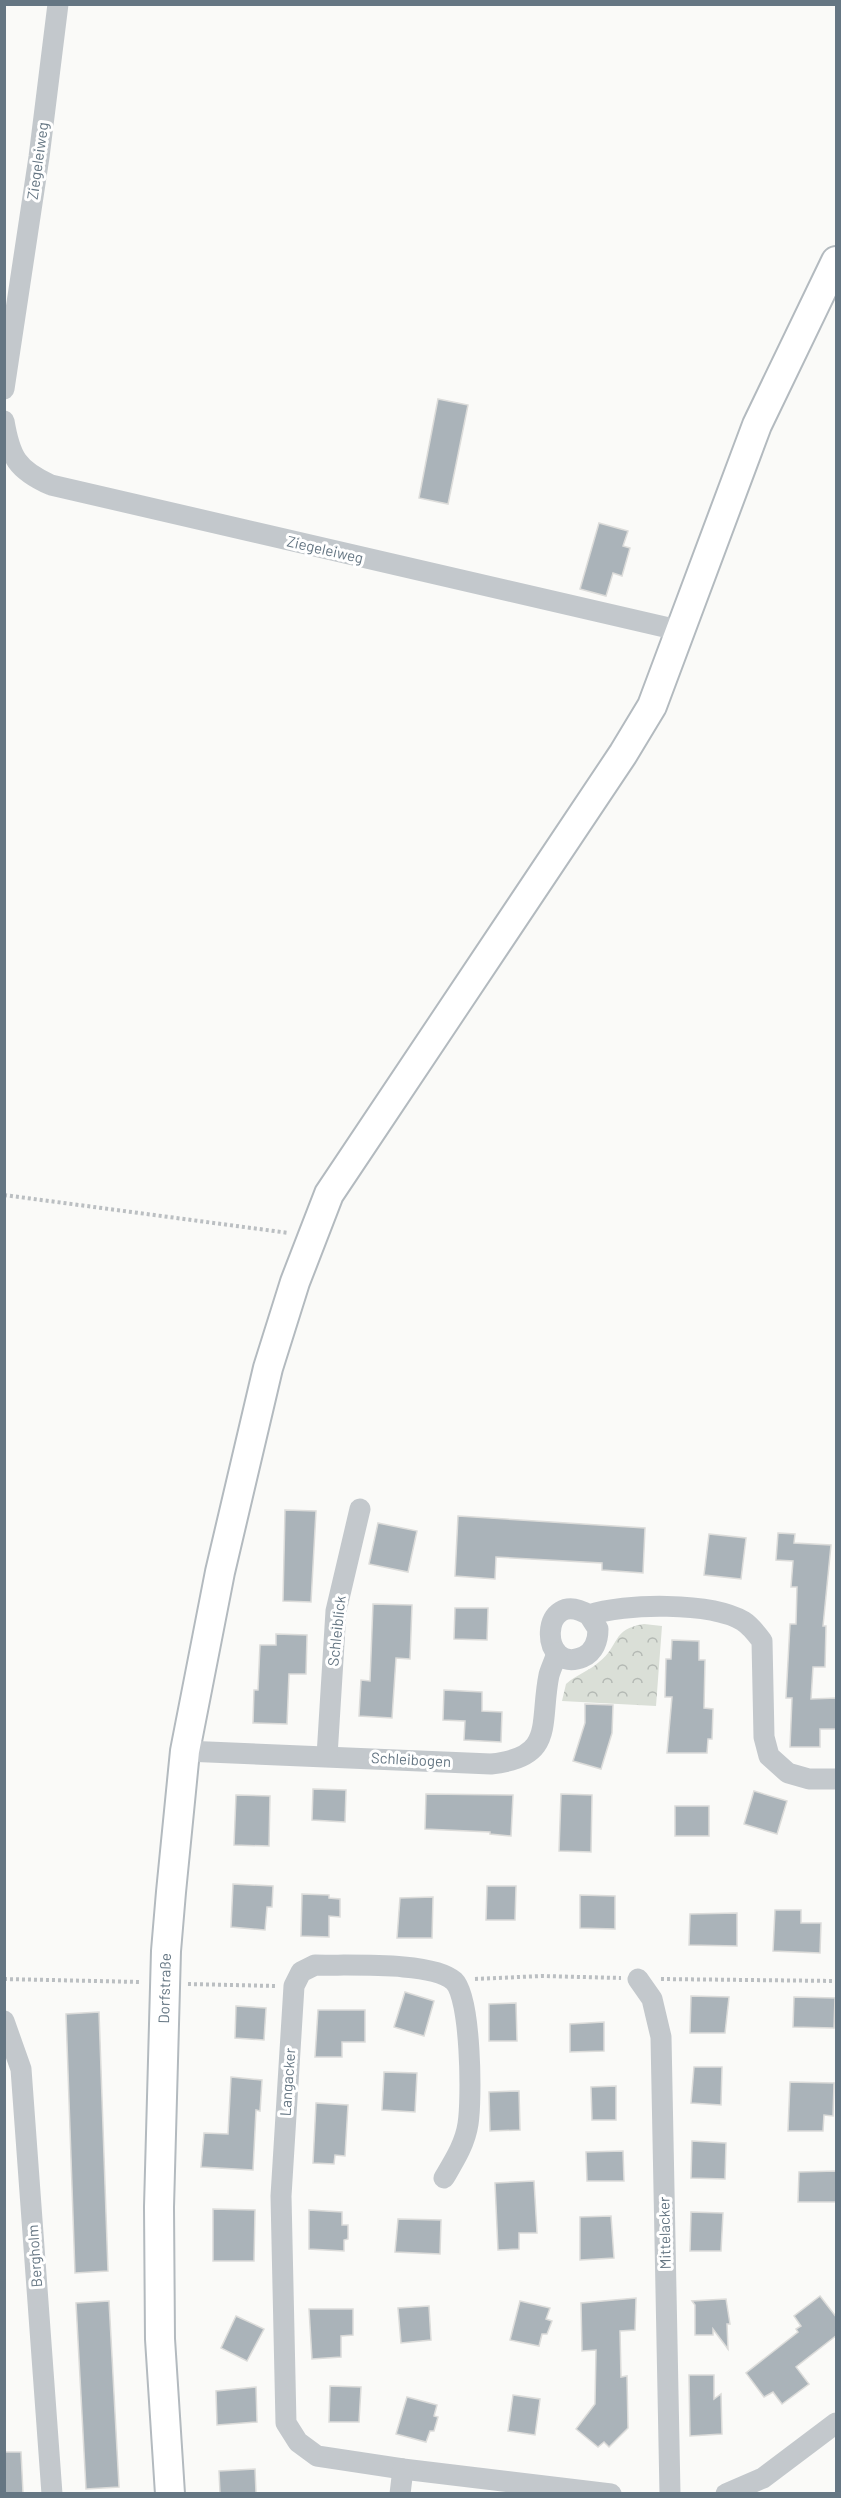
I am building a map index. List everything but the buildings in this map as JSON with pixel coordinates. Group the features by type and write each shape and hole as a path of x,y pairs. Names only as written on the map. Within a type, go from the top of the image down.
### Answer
{"street":[{"name":"Ziegeleiweg","path":"4,389 48,92 58,4"},
{"name":"Dorfstraße","path":"170,2493 160,2339 159,2206 165,1983 185,1751 238,1491 268,1368 310,1240 329,1194 623,754 652,706 758,425 837,261"},
{"name":"Ziegeleiweg","path":"4,421 9,450 29,475 51,485 682,631"},
{"name":"Schleiblick","path":"327,1756 336,1611 360,1509"},
{"name":"Schleibogen","path":"185,1751 491,1764 518,1760 531,1753 541,1739 549,1675 557,1653 549,1638 549,1629 557,1615 573,1609 589,1615 609,1608 657,1607 714,1610 742,1621 754,1630 762,1641 764,1737 770,1756 788,1773 809,1779 837,1779"},
{"path":"557,1653 573,1659 582,1657 595,1646 598,1629 589,1615"},
{"path":"294,1986 301,1972 315,1965 424,1968 453,1980 463,1996 468,2026 468,2123 463,2145 444,2178"},
{"name":"Mittelacker","path":"638,1979 652,1999 661,2037 670,2493"},
{"name":"Langacker","path":"294,1986 281,2196 286,2423 298,2442 317,2456 403,2469 611,2493"},
{"name":"Bergholm","path":"4,2020 21,2069 52,2493"},
{"path":"726,2493 763,2478 837,2423"},
{"path":"400,2493 403,2469"}],"path":[{"path":"4,1195 283,1232 310,1240"},
{"path":"453,1980 542,1976 837,1981"},
{"path":"4,1979 294,1986"}],"green space":[{"path":"644,1624 662,1626 656,1706 562,1701 566,1684 606,1656 626,1630"}]}
